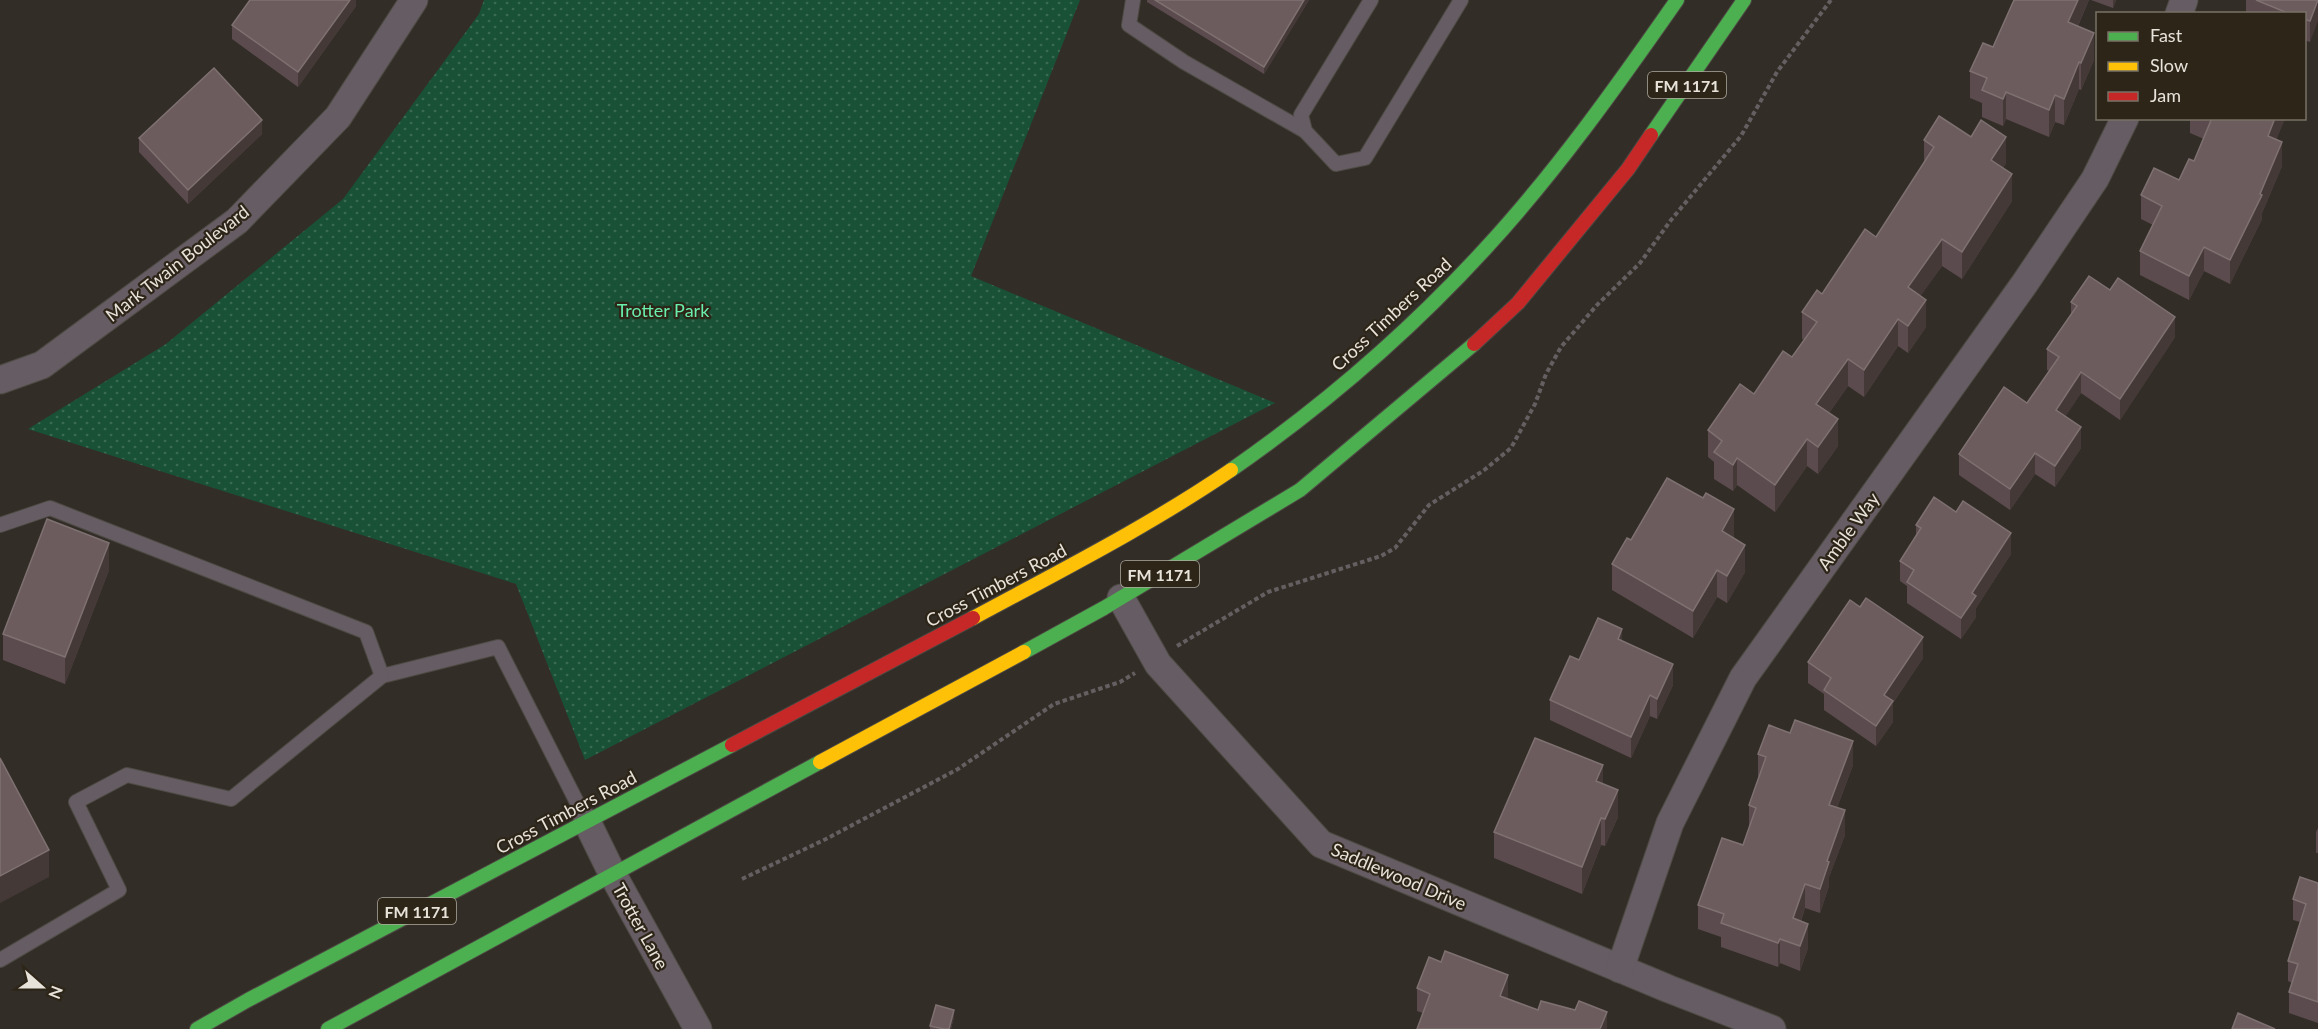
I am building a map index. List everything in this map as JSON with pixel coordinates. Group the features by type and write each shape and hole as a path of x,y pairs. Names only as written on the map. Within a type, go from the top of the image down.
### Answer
{"main road":[{"name":"Cross Timbers Road","path":"197,1029 1097,552 1184,501 1316,407 1412,323 1506,226 1601,108 1677,0"},
{"name":"FM 1171","path":"328,1029 1121,598 1299,490 1447,368 1518,303 1628,169 1744,0"}],"street":[{"name":"Mark Twain Boulevard","path":"0,380 42,366 237,221 338,117 414,0"},
{"name":"Amble Way","path":"1620,969 1670,823 1743,678 2025,283 2095,178 2125,120"},
{"name":"Saddlewood Drive","path":"1121,598 1158,664 1321,844 1620,969 1772,1029"},
{"name":"Trotter Lane","path":"586,822 698,1029"}],"lane":[{"path":"1133,0 1129,25 1184,62 1305,131 1336,164 1365,158 1461,0"},
{"path":"1305,131 1301,115 1371,0"},
{"path":"0,525 51,508 366,632 382,676"},
{"path":"0,960 119,890 76,802 127,775 231,799 382,676 498,647 586,822"}],"green space":[{"name":"Trotter Park","path":"484,0 1080,0 971,276 1275,403 585,760 516,584 28,429 166,344 343,199 479,14"}],"building":[{"path":"250,0 350,0 298,72 232,25"},
{"path":"1155,0 1304,0 1264,67"},
{"path":"2014,0 2078,0 2068,22 2094,33 2064,99 2055,95 2049,110 2006,92 2003,99 1982,90 1987,78 1970,71 1983,43 1993,47"},
{"path":"2256,0 2318,0 2310,21 2306,20 2306,12 2285,12"},
{"path":"214,68 262,120 188,190 139,138"},
{"path":"1939,116 1971,137 1981,120 2006,137 1991,160 2012,174 1962,252 1942,239 1908,287 1926,300 1908,326 1898,319 1864,370 1848,359 1816,404 1838,419 1818,447 1807,439 1775,485 1737,458 1733,465 1714,452 1722,441 1708,430 1740,384 1754,394 1783,351 1792,357 1817,322 1802,312 1817,290 1822,294 1865,229 1876,237 1934,147 1924,140"},
{"path":"2211,120 2274,120 2268,136 2282,142 2260,194 2262,195 2230,260 2204,247 2189,276 2140,251 2162,206 2141,195 2154,168 2179,180 2189,159 2194,161"},
{"path":"2089,276 2110,290 2118,278 2175,317 2120,399 2081,372 2056,410 2081,427 2055,466 2035,453 2010,489 1959,454 2004,387 2027,403 2059,357 2047,349 2077,306 2071,302"},
{"path":"1667,478 1703,498 1706,493 1734,509 1722,531 1745,545 1727,576 1717,570 1693,611 1612,564 1627,538 1631,540"},
{"path":"1934,497 1956,512 1963,501 2011,533 1972,593 1976,596 1961,618 1907,582 1914,570 1900,561 1921,528 1916,525"},
{"path":"47,519 109,543 65,657 3,634"},
{"path":"1866,598 1923,637 1884,695 1893,701 1876,726 1824,690 1831,678 1808,662 1850,600 1860,607"},
{"path":"1598,618 1622,629 1618,639 1673,664 1657,699 1650,695 1631,737 1550,700 1570,656 1579,660"},
{"path":"1795,720 1853,741 1829,805 1845,810 1820,889 1805,884 1793,918 1808,924 1800,946 1780,939 1778,943 1721,923 1724,914 1698,905 1722,838 1743,845 1756,808 1749,805 1766,757 1758,754 1769,725 1790,733"},
{"path":"1535,738 1603,765 1596,781 1618,790 1605,819 1601,818 1582,867 1494,832"},
{"path":"0,758 49,850 0,876"},
{"path":"2300,877 2318,883 2318,1002 2289,992 2298,964 2288,961 2306,904 2293,899"},
{"path":"1445,951 1508,975 1500,996 1538,1010 1541,1001 1575,1010 1579,1001 1607,1012 1600,1029 1417,1029 1430,994 1417,988 1429,957 1441,962"},
{"path":"936,1005 954,1010 949,1029 930,1026"},
{"path":"2238,1013 2275,1029 2232,1029"}],"traffic: fast":[{"path":"1231,470 1299,420 1364,367 1456,280 1537,190 1609,96 1677,0"},
{"path":"1651,135 1744,0"},
{"path":"1024,652 1104,608 1300,490 1474,344"},
{"path":"197,1029 732,745"},
{"path":"328,1029 820,762"}],"traffic: slow":[{"path":"973,618 1136,529 1231,470"},
{"path":"820,762 1024,652"}],"traffic: jam":[{"path":"1474,344 1518,303 1628,169 1651,135"},
{"path":"732,745 973,618"}]}
